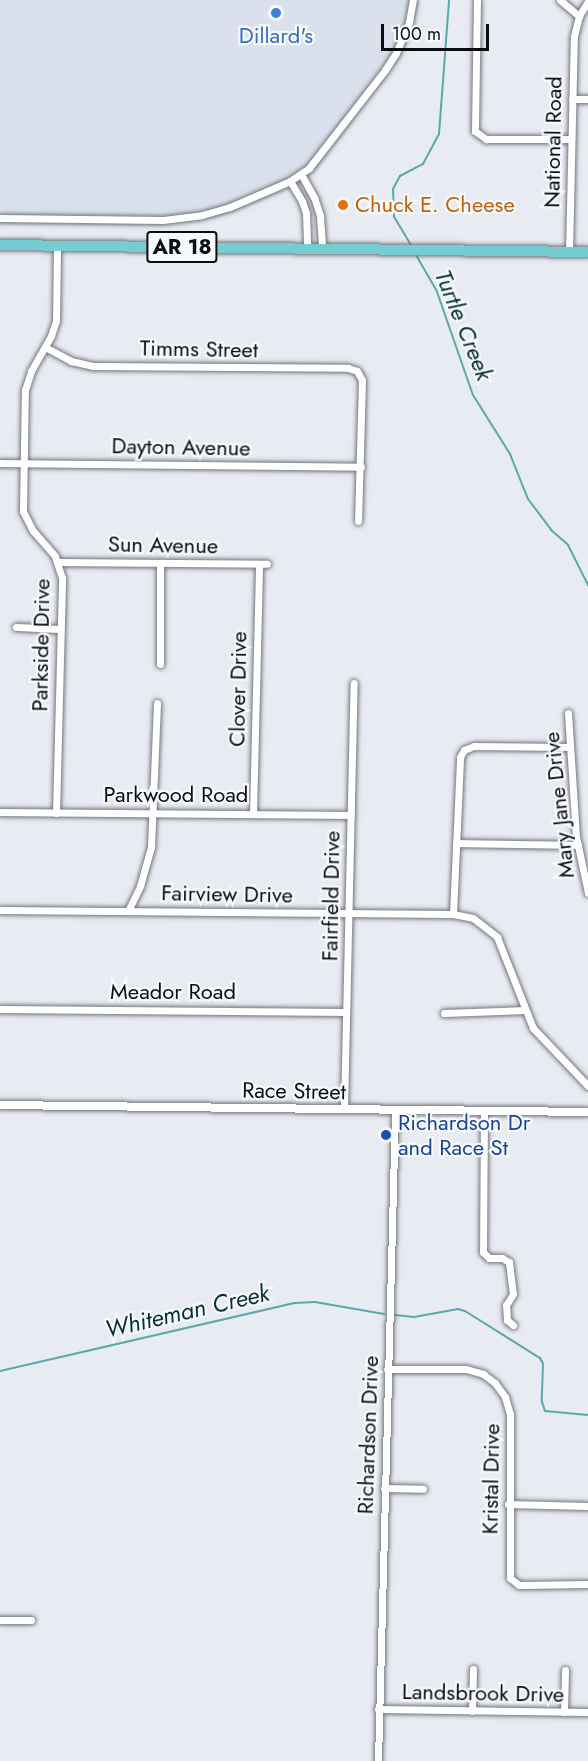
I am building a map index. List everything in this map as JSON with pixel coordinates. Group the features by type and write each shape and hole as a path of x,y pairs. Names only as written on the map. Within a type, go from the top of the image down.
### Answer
{"main road":[{"name":"AR 18","path":"0,245 588,252"}],"street":[{"path":"0,218 163,220 230,207 290,181 309,168 396,53 409,22 413,0"},
{"path":"477,0 473,126 476,133 486,139 571,139"},
{"path":"560,0 579,16"},
{"name":"National Road","path":"569,252 574,36 579,16 588,1"},
{"path":"572,99 588,99"},
{"path":"301,174 314,197 320,216 322,248"},
{"path":"290,181 306,213 307,248"},
{"name":"Parkside Drive","path":"56,813 62,578 58,562 25,519 24,463 25,390 30,371 45,347 56,321 57,246"},
{"name":"Timms Street","path":"45,347 70,361 93,366 348,368 357,371 362,380 361,467"},
{"name":"Dayton Avenue","path":"0,463 361,467"},
{"path":"358,521 361,467"},
{"name":"Sun Avenue","path":"58,562 263,564"},
{"path":"160,563 160,664"},
{"name":"Clover Drive","path":"253,814 263,564"},
{"path":"16,627 60,629"},
{"name":"Fairfield Drive","path":"344,1109 354,683"},
{"path":"128,911 146,867 154,813 157,703"},
{"name":"Mary Jane Drive","path":"568,713 578,845 588,893"},
{"path":"453,914 460,757 464,750 474,746 570,747"},
{"name":"Parkwood Road","path":"0,812 351,815"},
{"path":"456,843 578,845"},
{"name":"Fairview Drive","path":"0,910 453,914 473,918 497,937 533,1029 588,1086"},
{"name":"Meador Road","path":"0,1009 346,1012"},
{"path":"444,1013 525,1010"},
{"name":"Race Street","path":"0,1105 588,1112"},
{"name":"Richardson Drive","path":"378,1761 395,1110"},
{"path":"484,1110 483,1252 489,1258 502,1258 509,1262 513,1294 506,1305 507,1320 513,1325"},
{"name":"Kristal Drive","path":"387,1369 473,1370 489,1378 502,1390 510,1414 509,1575 519,1585 588,1584"},
{"path":"384,1488 423,1489"},
{"path":"508,1504 588,1506"},
{"path":"0,1620 31,1620"},
{"path":"472,1711 473,1669"},
{"path":"564,1712 565,1670"},
{"name":"Landsbrook Drive","path":"378,1709 588,1712"}],"shaded area":[{"path":"0,0 420,0 411,33 400,58 315,174 278,195 216,219 158,226 0,225"}],"waterway":[{"name":"Turtle Creek","path":"411,245 394,217 393,189 400,176 423,164 439,134 449,0"},
{"name":"Turtle Creek","path":"416,255 436,289 473,395 510,454 528,499 551,530 568,545 588,585"},
{"name":"Whiteman Creek","path":"0,1371 294,1303 315,1302 384,1314"},
{"name":"Whiteman Creek","path":"395,1315 414,1317 458,1309 465,1311 540,1358 543,1364 542,1402 545,1411 588,1415"}],"place":[{"name":"Dillard's","path":"276,13"},
{"name":"Chuck E. Cheese","path":"343,205"},
{"name":"Richardson Dr and Race St","path":"386,1135"}]}
